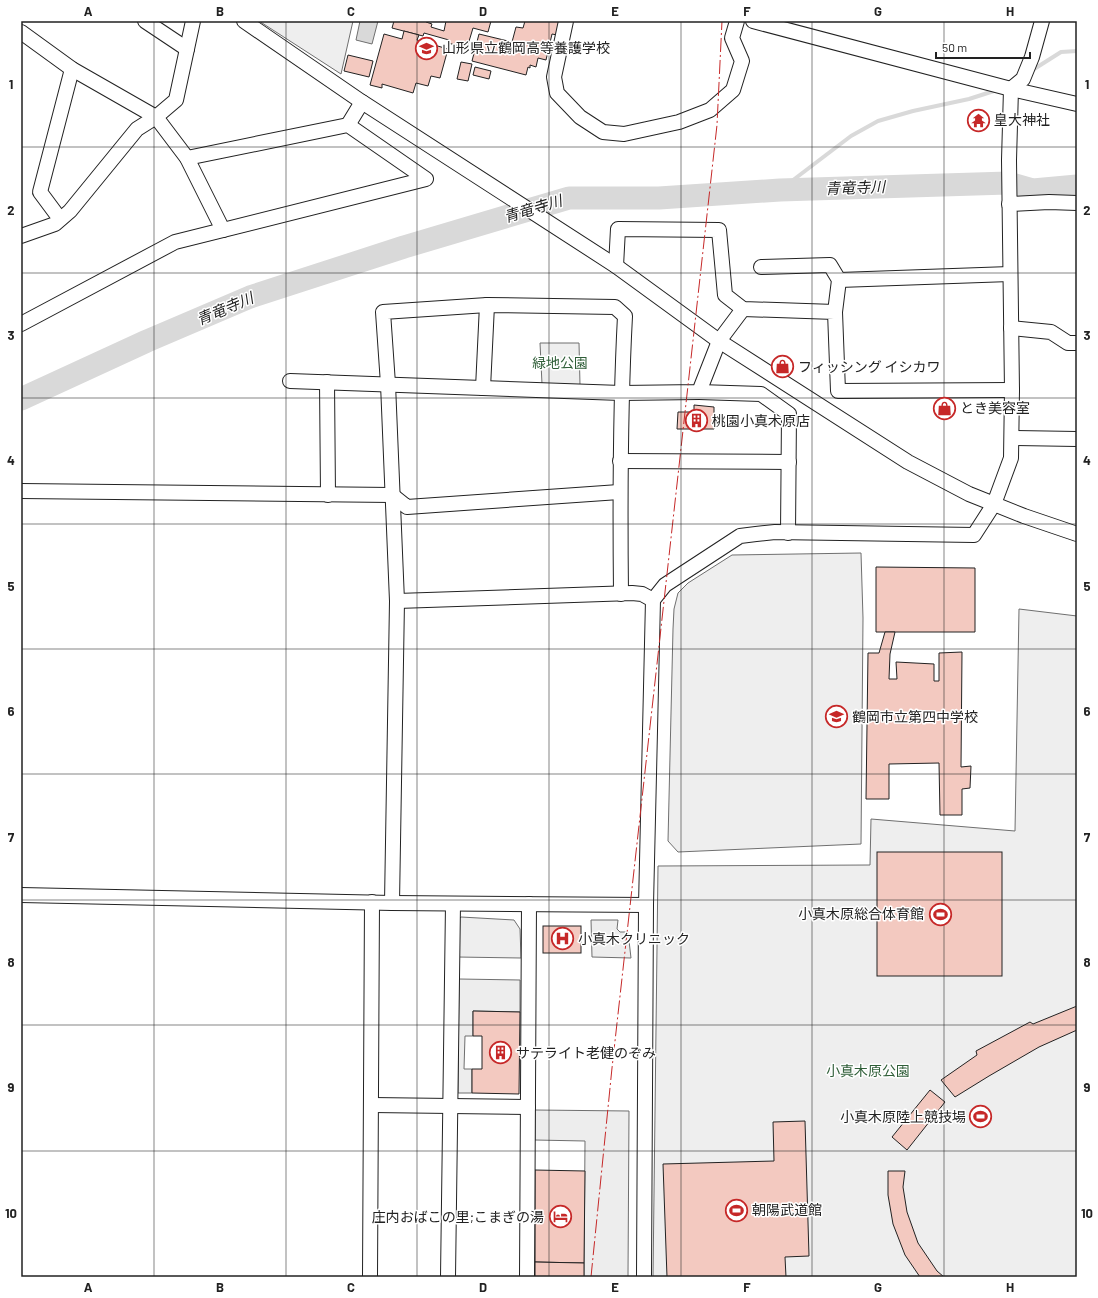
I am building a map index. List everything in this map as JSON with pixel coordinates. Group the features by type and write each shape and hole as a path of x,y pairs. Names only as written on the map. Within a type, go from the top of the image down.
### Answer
{"street":[{"path":"145,21 187,48"},
{"path":"21,236 55,224 70,211 137,129 156,117 176,100 193,21"},
{"path":"244,21 362,102 616,266 719,341 908,462 969,494 1066,532 1077,534"},
{"path":"566,21 554,76 557,93 580,117 603,132 624,134 679,122 710,110 733,90 742,61 732,38 737,21"},
{"path":"753,21 797,26 1011,89 1077,104"},
{"path":"644,1277 646,905 653,600 665,585 740,536 788,533 974,535 994,504 1011,458 1012,390 1009,160 1011,89 1023,79 1032,57 1042,21"},
{"path":"21,32 72,69 156,117 187,158 223,230"},
{"path":"60,219 40,192 72,69"},
{"path":"348,125 362,102"},
{"path":"21,324 175,242 426,179 348,125 187,158"},
{"path":"1009,204 1049,202 1077,203"},
{"path":"616,266 618,229 719,230 725,295 743,309 835,312"},
{"path":"761,266 830,265 839,280 835,312 838,392 1012,390"},
{"path":"839,280 1010,274"},
{"path":"483,388 487,305"},
{"path":"392,903 397,601 388,384 383,312 487,305 615,307 625,316 621,393 620,461 621,594"},
{"path":"699,392 719,341 743,309"},
{"path":"1011,328 1051,332 1068,343 1077,343"},
{"path":"290,381 621,393 699,392 761,394 789,414 788,533"},
{"path":"327,382 328,495"},
{"path":"1012,438 1077,438"},
{"path":"620,461 789,462"},
{"path":"21,491 392,495 407,507 620,492"},
{"path":"397,601 621,594 642,594 653,600"},
{"path":"21,895 453,904 646,905"},
{"path":"370,1277 372,902"},
{"path":"448,1277 453,904"},
{"path":"527,1277 529,904"},
{"path":"372,1105 528,1106"}],"green space":[{"path":"259,21 353,21 341,74"},
{"name":"緑地公園","path":"540,343 579,343 580,385 542,384"},
{"path":"861,553 863,618 861,844 678,852 668,841 673,629 674,609 678,593 688,583 732,555"},
{"name":"小真木原公園","path":"1019,609 1077,616 1077,1277 653,1277 658,866 870,865 871,819 1015,831"},
{"path":"461,917 514,920 520,929 521,958 457,957 456,922"}],"shaded area":[{"path":"360,21 378,21 372,44 356,40"},
{"path":"591,920 618,920 617,929 620,932 628,932 631,958 592,957"},
{"path":"459,979 520,980 520,1012 473,1011 473,1036 465,1036 464,1069 472,1069 472,1093 458,1093"},
{"path":"535,1110 629,1111 628,1277 584,1277 585,1141 535,1140"}],"building":[{"path":"394,21 426,21 432,24 431,27 444,31 446,21 491,21 488,32 473,28 467,48 448,43 449,40 424,33 423,36 392,28"},
{"path":"525,21 560,21 557,35 552,34 546,60 538,58 536,67 530,65 526,75 472,61 479,34 512,42 516,27 523,28"},
{"path":"404,31 419,35 417,40 448,49 440,78 431,76 428,86 416,83 413,93 382,84 382,88 370,85 384,34 402,39"},
{"path":"348,55 373,61 369,77 344,71"},
{"path":"461,62 472,64 468,81 457,79"},
{"path":"475,67 491,71 489,79 473,75"},
{"name":"桃園小真木原店","path":"694,405 714,407 714,429 677,429 678,412 694,412"},
{"path":"876,567 975,568 975,632 876,632"},
{"path":"885,632 895,632 890,654 889,679 897,679 896,662 934,664 934,681 939,681 939,653 962,652 961,767 971,766 970,788 962,789 962,815 940,815 939,763 889,764 889,799 866,799 868,653 879,653"},
{"name":"小真木原総合体育館","path":"877,852 1002,852 1002,976 877,976"},
{"name":"小真木クリニック","path":"543,926 581,926 581,953 543,953"},
{"path":"1077,1006 1077,1030 1039,1047 955,1097 941,1080 977,1055 976,1051 1030,1022 1033,1024"},
{"name":"サテライト老健のぞみ","path":"473,1011 520,1012 519,1094 472,1093 472,1069 482,1069 482,1036 473,1036"},
{"path":"930,1090 945,1102 907,1150 892,1137"},
{"name":"朝陽武道館","path":"805,1121 809,1256 785,1257 786,1277 667,1277 663,1164 774,1161 773,1122"},
{"name":"庄内おばこの里;こまぎの湯","path":"535,1170 585,1171 584,1263 535,1262"},
{"path":"888,1171 905,1171 903,1187 907,1212 918,1243 937,1271 944,1277 920,1277 905,1255 893,1224 888,1195"},
{"path":"535,1262 584,1263 584,1277 535,1277"}],"waterway":[{"path":"1031,71 1061,52 1077,51"},
{"path":"780,190 851,136 878,121 913,111 969,99 997,90"},
{"name":"青竜寺川","path":"21,399 147,341 250,297 404,247 569,198 659,198 780,190 1008,183 1033,190 1077,186"}],"power":[{"path":"591,1277 612,1068 717,125 722,21"}],"place":[{"name":"山形県立鶴岡高等養護学校","path":"427,48"},
{"name":"皇大神社","path":"979,120"},
{"name":"フィッシング イシカワ","path":"782,367"},
{"name":"とき美容室","path":"945,408"},
{"name":"桃園小真木原店","path":"696,421"},
{"name":"鶴岡市立第四中学校","path":"837,717"},
{"name":"小真木原総合体育館","path":"940,914"},
{"name":"小真木クリニック","path":"562,939"},
{"name":"サテライト老健のぞみ","path":"501,1053"},
{"name":"小真木原陸上競技場","path":"981,1117"},
{"name":"朝陽武道館","path":"736,1210"},
{"name":"庄内おばこの里;こまぎの湯","path":"560,1217"}]}
